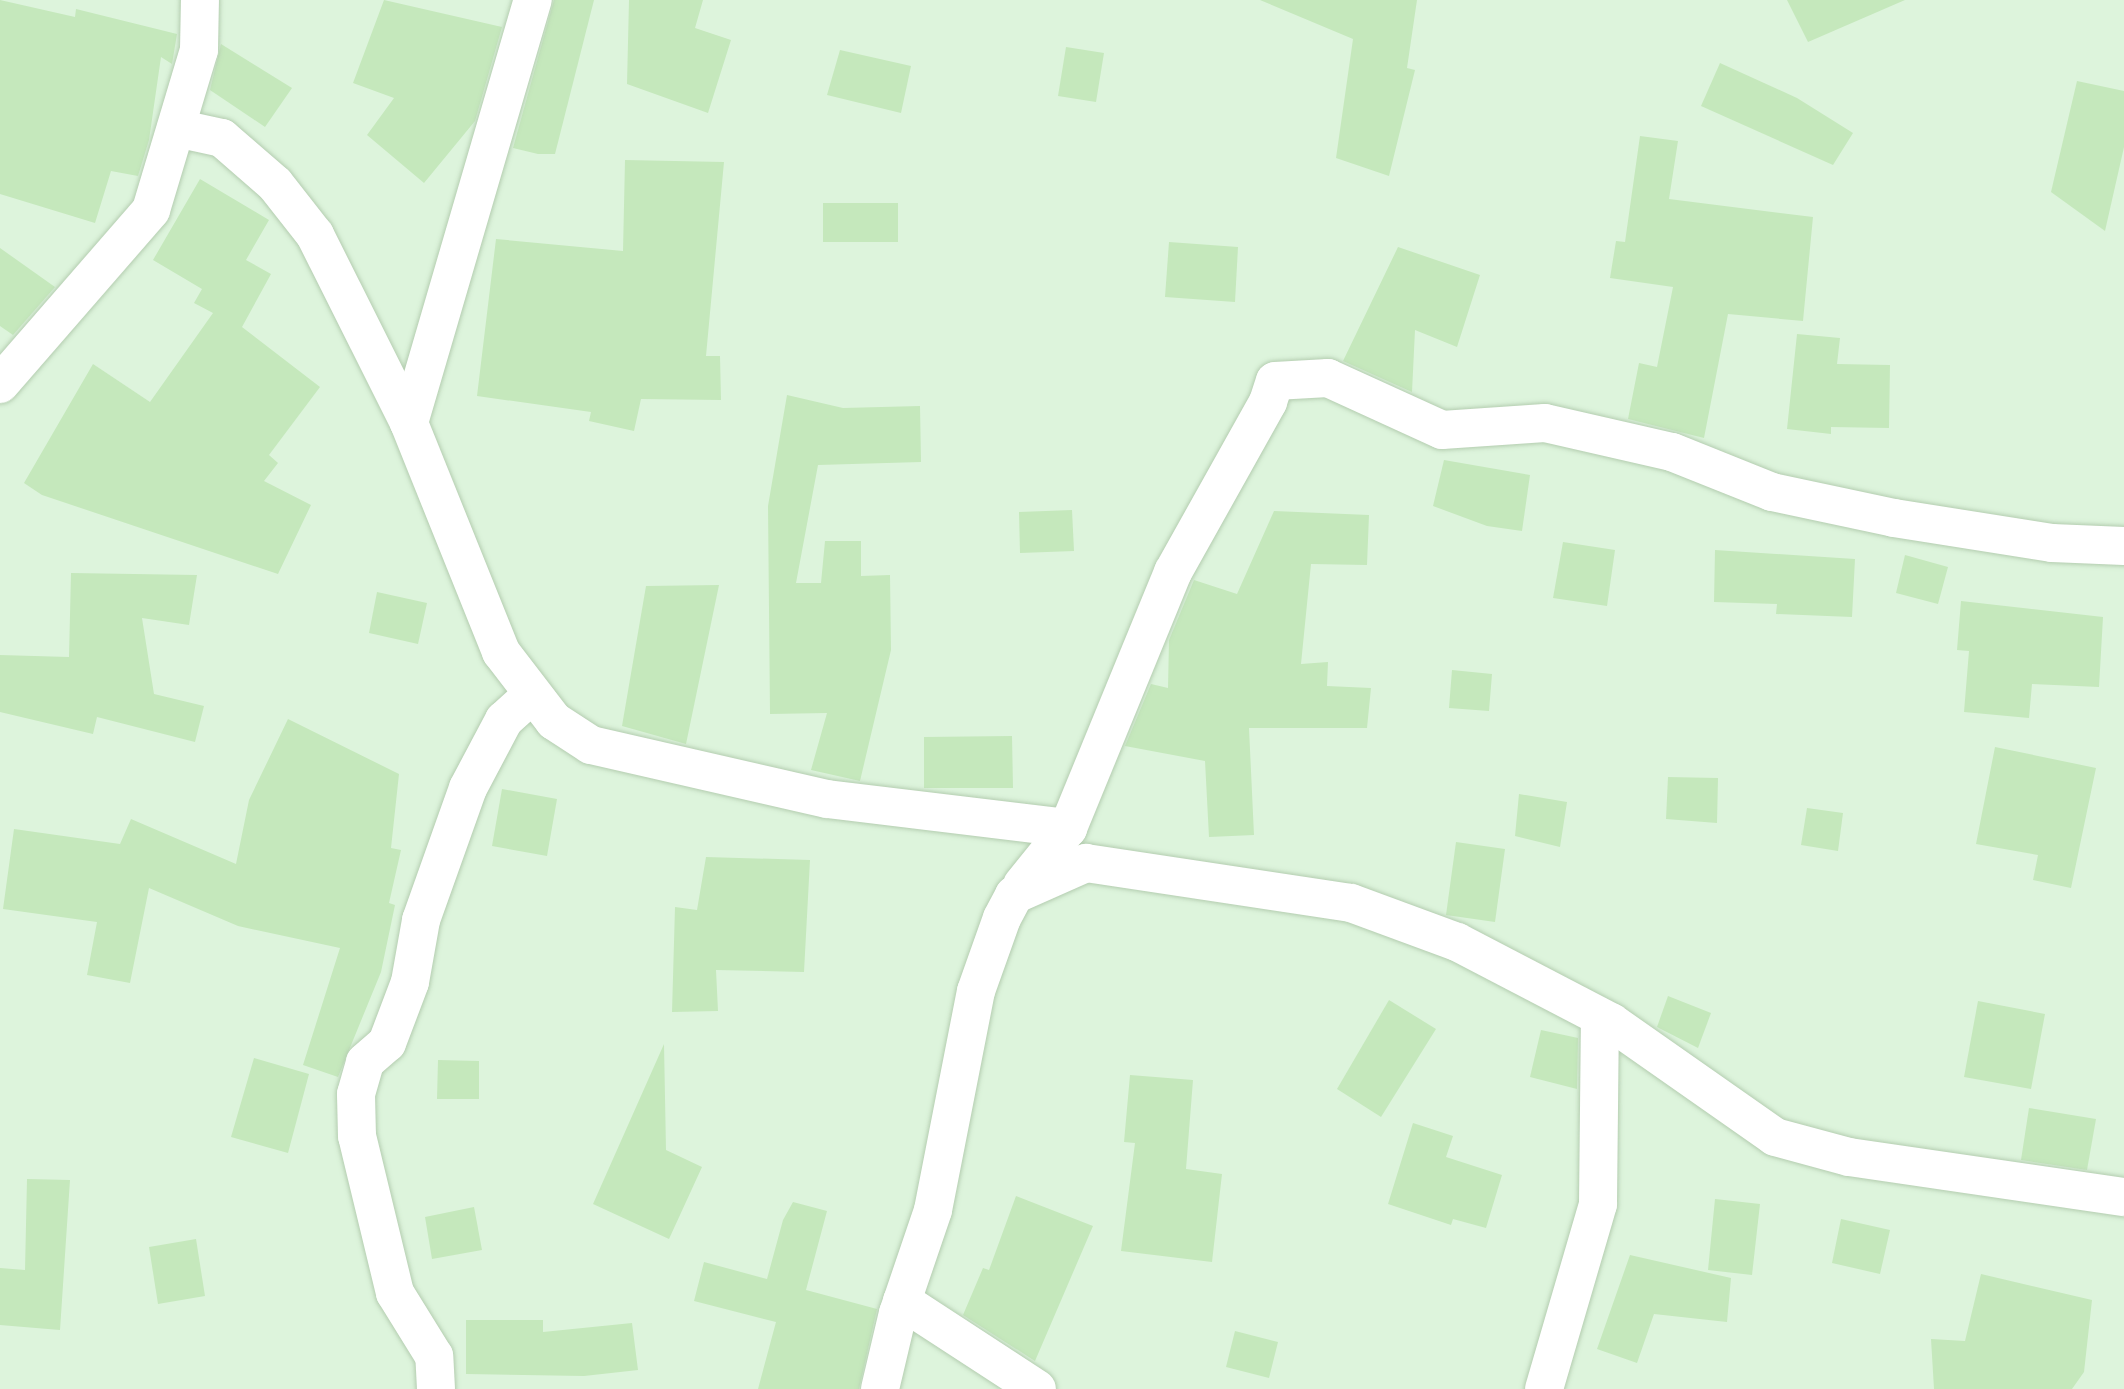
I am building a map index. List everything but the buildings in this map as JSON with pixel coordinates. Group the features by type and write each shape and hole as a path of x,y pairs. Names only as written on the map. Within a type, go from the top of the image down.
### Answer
{"street":[{"path":"0,384 151,211 199,50 200,0"},
{"path":"409,422 533,0"},
{"path":"176,128 222,138 275,184 299,215 353,304 409,422 501,652 531,696 554,721 591,745 827,799 1068,828"},
{"path":"880,1389 901,1301 933,1210 976,991 1014,895 1068,828 1173,572 1268,402 1275,381 1328,378 1442,430 1558,426 1672,452 1772,492 1894,518 2052,543 2124,546"},
{"path":"436,1389 434,1356 395,1293 357,1136 356,1094 365,1062 387,1043 410,982 421,920 468,788 504,720 531,696"},
{"path":"1014,895 1086,863 1200,876 1351,903 1457,942 1600,1017 1775,1137 1849,1157 2124,1198"},
{"path":"1544,1389 1598,1204 1600,1017"},
{"path":"901,1301 1037,1389"}],"shaded area":[{"path":"0,0 2124,0 2124,1389 0,1389"}]}
